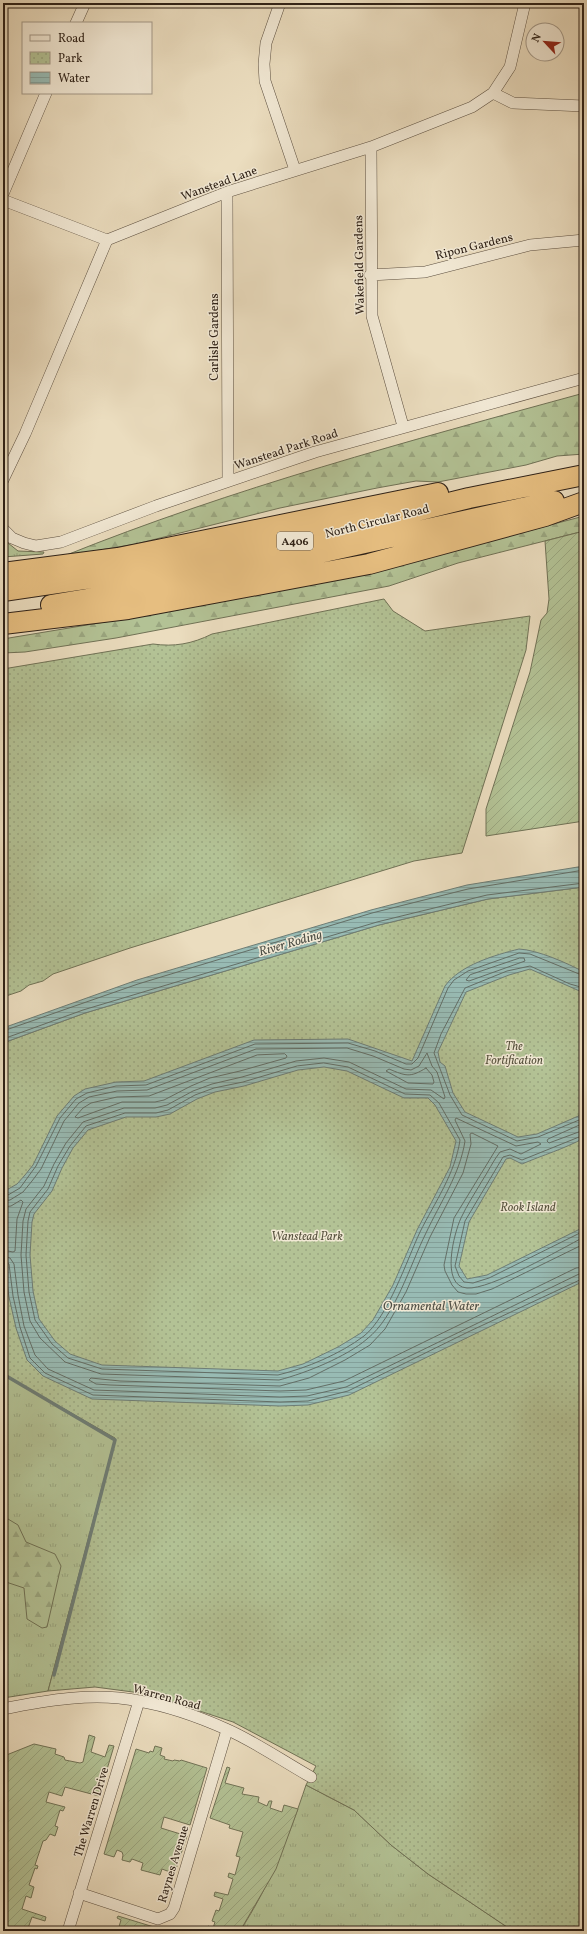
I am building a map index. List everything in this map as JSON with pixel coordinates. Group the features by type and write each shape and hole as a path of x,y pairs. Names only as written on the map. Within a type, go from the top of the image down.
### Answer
{"highway":[{"name":"A406","path":"3,572 118,558 460,488 584,474"},
{"name":"North Circular Road","path":"3,592 186,564 299,540 470,498 584,474"},
{"name":"North Circular Road","path":"3,611 117,595 188,582 543,503 584,496"},
{"path":"3,624 128,609 369,564 545,516 584,502"}],"street":[{"path":"76,22 85,3"},
{"path":"280,3 266,43 264,64 265,81 295,170"},
{"name":"Wanstead Lane","path":"107,240 227,192 371,147 472,107 493,93 510,67 525,3"},
{"path":"493,93 513,103 584,106"},
{"path":"3,194 46,94"},
{"name":"Wakefield Gardens","path":"371,147 370,275 372,316 403,426"},
{"name":"Carlisle Gardens","path":"227,192 228,481"},
{"path":"3,200 107,240 25,434 3,480"},
{"name":"Ripon Gardens","path":"370,275 425,272 530,245 584,240"},
{"name":"Wanstead Park Road","path":"3,529 12,538 36,546 61,542 228,481 315,452 403,426 584,378"},
{"name":"Warren Road","path":"3,1709 40,1701 55,1700 112,1698 139,1701 190,1715 227,1730 311,1777"},
{"name":"The Warren Drive","path":"68,1931 139,1701"},
{"name":"Raynes Avenue","path":"79,1893 158,1918 170,1914 174,1908 227,1730"}],"green space":[{"path":"584,393 584,454 557,456 526,465 438,482 416,481 377,488 280,508 136,544 64,556 128,531 257,487 453,429"},
{"path":"584,516 584,531 458,563 389,586 116,638 25,652 3,653 3,639 177,610 323,582"},
{"path":"584,531 584,821 486,836 486,809 530,672 541,620 547,613 549,599 545,541"},
{"path":"3,539 18,551 44,552 43,554 3,557"},
{"path":"384,599 393,611 425,631 530,616 526,650 462,853 414,861 130,948 53,974 43,981 29,985 21,991 3,997 3,669 153,644 183,644 212,634"},
{"name":"Wanstead Park","path":"584,887 584,1931 513,1931 428,1874 391,1845 354,1810 306,1785 316,1766 233,1722 148,1694 95,1687 48,1691 115,1438 3,1374 3,1043 85,1013 379,925 488,899"},
{"path":"3,1374 116,1437 48,1691 3,1698"},
{"path":"3,1516 18,1525 26,1542 55,1554 61,1566 47,1627 42,1628 27,1619 24,1588 3,1581"},
{"path":"89,1735 95,1737 91,1752 105,1757 109,1745 114,1746 99,1796 65,1787 62,1796 49,1792 46,1802 65,1807 63,1811 60,1810 55,1826 58,1827 55,1836 50,1834 46,1840 43,1841 35,1865 38,1866 37,1869 35,1868 29,1885 34,1887 31,1898 26,1896 22,1909 46,1917 45,1921 32,1917 27,1931 3,1931 3,1762 6,1761 4,1756 34,1744 56,1749 55,1754 64,1757 65,1760 80,1763 83,1762"},
{"path":"155,1746 162,1748 160,1755 165,1757 164,1759 173,1761 181,1760 207,1768 190,1825 164,1817 161,1828 187,1836 173,1878 168,1877 170,1872 162,1869 160,1875 141,1870 143,1863 132,1859 130,1862 122,1860 122,1852 117,1850 114,1857 104,1854 136,1749 149,1753 150,1751 153,1752"},
{"path":"227,1767 230,1768 225,1783 244,1788 242,1794 259,1797 258,1802 267,1806 269,1801 272,1801 270,1808 282,1812 284,1805 298,1809 276,1869 240,1931 209,1931 207,1930 208,1926 213,1928 215,1922 212,1921 216,1910 219,1911 223,1899 214,1896 215,1892 228,1895 233,1879 228,1877 229,1873 235,1875 240,1857 236,1856 243,1832 229,1828 230,1825 210,1818"},
{"path":"306,1785 354,1810 391,1845 428,1874 513,1931 240,1931 270,1878 293,1823"},
{"path":"118,1916 167,1931 110,1931 111,1928 118,1930 121,1920 117,1918"}],"water":[{"name":"River Roding","path":"584,866 584,887 488,899 379,925 85,1013 3,1043 3,1028 137,980 371,910 467,885"},
{"name":"Ornamental Water","path":"519,949 543,954 584,972 584,993 530,969 509,975 466,992 438,1052 440,1062 445,1066 453,1093 465,1112 518,1137 537,1134 583,1114 584,1110 584,1138 561,1149 522,1164 510,1158 506,1159 469,1222 459,1266 467,1279 487,1275 584,1227 584,1281 349,1395 308,1405 280,1406 92,1399 43,1376 27,1360 16,1328 9,1297 3,1253 3,1192 17,1184 33,1165 57,1116 74,1096 85,1089 116,1082 144,1081 254,1040 348,1039 412,1061 445,986 460,972 469,967","holes":["324,1067 347,1071 404,1098 428,1098 435,1105 456,1141 450,1167 417,1230 393,1285 373,1320 361,1333 338,1347 303,1364 278,1371 102,1365 70,1354 55,1341 39,1319 33,1291 30,1255 32,1222 34,1214 52,1191 73,1148 88,1130 126,1117 156,1117 170,1114 197,1099 215,1092 244,1086 298,1070"]}],"waterway":[{"path":"3,1374 115,1440 54,1675"}],"park label":[{"name":"The Fortification","path":"514,1053"},
{"name":"Rook Island","path":"528,1207"}]}
